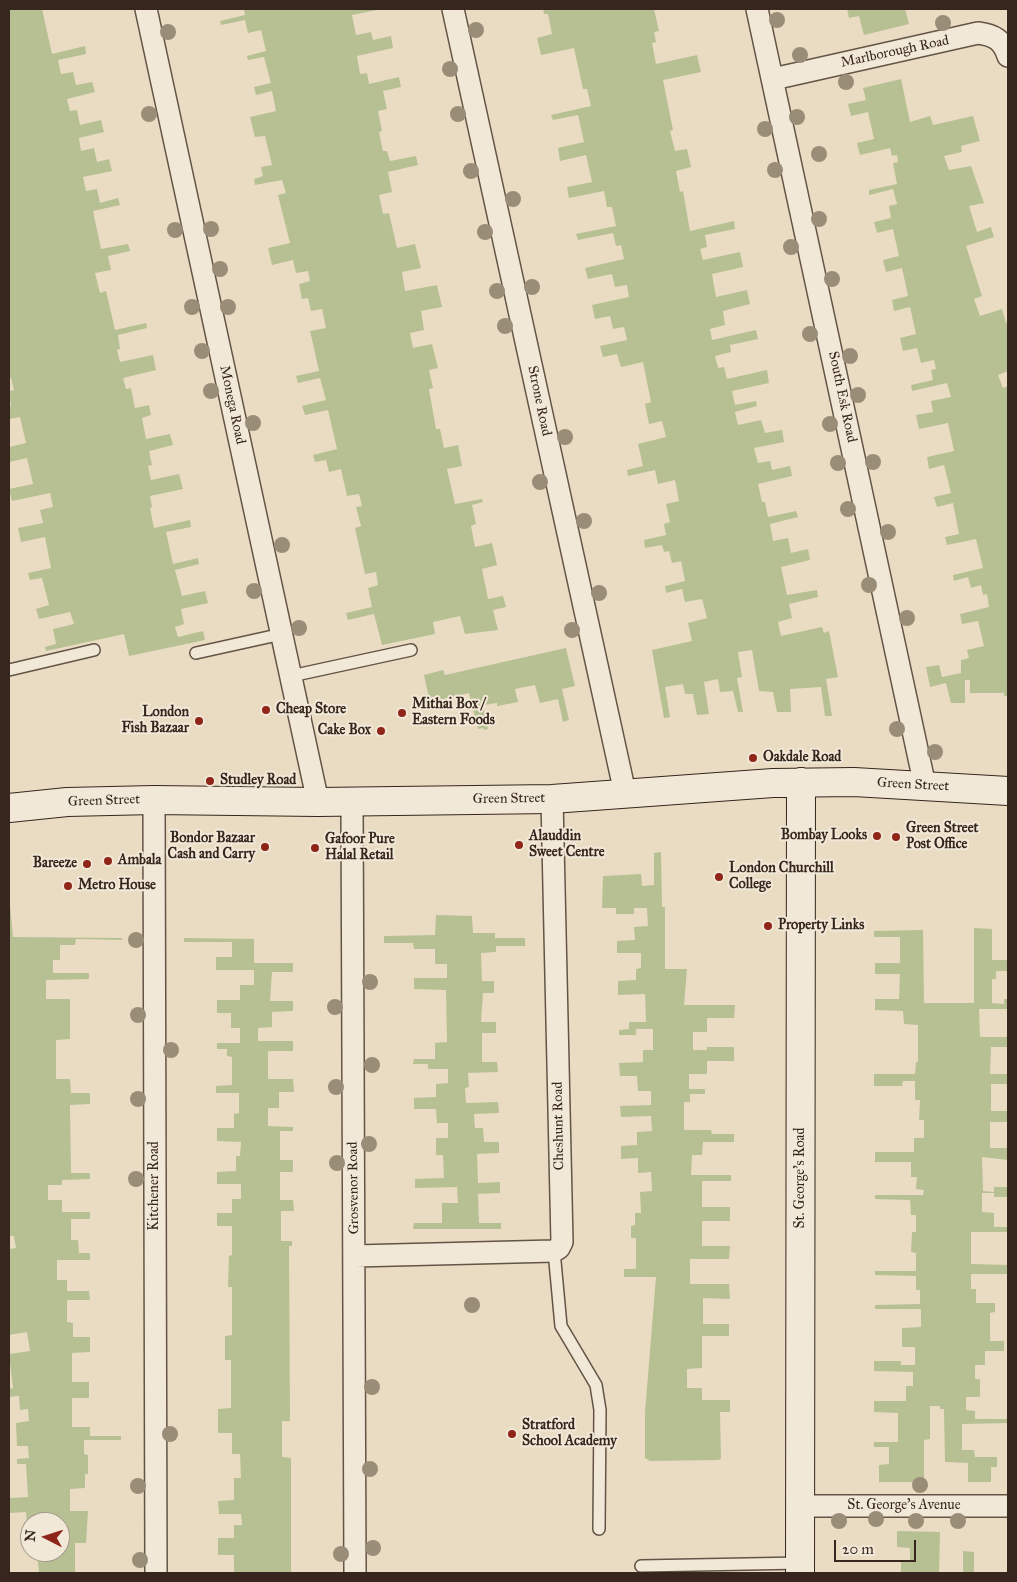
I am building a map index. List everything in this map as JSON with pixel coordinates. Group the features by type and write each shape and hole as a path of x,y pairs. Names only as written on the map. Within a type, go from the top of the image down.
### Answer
{"main road":[{"name":"Green Street","path":"9,806 67,802 154,800 352,802 552,799 802,782 1008,791"},
{"name":"St. George's Road","path":"800,1568 802,782"}],"street":[{"name":"Monega Road","path":"146,9 318,802"},
{"name":"Strone Road","path":"453,9 625,793"},
{"name":"South Esk Road","path":"757,9 926,786"},
{"name":"Marlborough Road","path":"773,79 978,33 998,39 1008,56"},
{"name":"Cheshunt Road","path":"552,799 562,1242 559,1248 554,1251"},
{"name":"Kitchener Road","path":"154,800 156,1573"},
{"name":"Grosvenor Road","path":"352,802 355,1573"},
{"path":"355,1256 554,1251"},
{"name":"St. George's Avenue","path":"800,1506 1008,1506"}],"lane":[{"path":"196,653 282,634"},
{"path":"9,670 94,650"},
{"path":"291,676 411,650"},
{"path":"554,1251 560,1326 596,1385 600,1410 599,1529"},
{"path":"641,1566 800,1568"}],"green space":[{"path":"9,9 42,9 52,54 85,46 86,54 58,60 61,74 73,72 76,85 92,82 95,92 67,99 70,111 77,110 80,125 101,120 104,132 79,138 81,151 94,148 97,162 109,159 112,171 83,177 86,191 97,189 100,203 118,198 120,205 93,211 101,249 128,244 130,251 108,256 111,270 95,273 100,293 106,291 115,330 146,323 147,328 118,335 120,349 117,350 120,362 153,355 156,370 123,378 126,389 131,388 135,408 149,405 151,415 142,418 146,439 170,434 173,445 149,451 152,465 148,466 151,480 179,474 183,489 150,496 152,507 150,508 154,528 190,520 191,527 166,532 173,564 198,558 199,564 175,570 182,596 205,591 208,603 181,609 184,624 175,627 178,637 203,631 205,640 129,656 124,634 46,651 45,647 56,644 53,629 74,624 70,612 39,619 36,609 49,605 42,578 30,580 28,573 51,568 45,537 21,542 18,528 43,523 40,510 53,507 50,493 12,501 9,489 33,484 27,458 9,462 9,447 26,443 20,417 9,419 9,406 11,406 9,391 14,390 11,378 9,378"},
{"path":"244,9 382,9 352,15 356,35 371,32 373,40 391,36 393,48 357,56 360,74 367,73 369,84 399,77 401,87 383,91 387,109 378,111 382,131 379,132 383,151 387,151 390,161 416,156 418,165 388,172 392,192 379,195 383,214 389,213 397,248 415,244 421,268 402,272 405,291 437,285 442,307 421,311 424,330 410,333 413,348 432,344 438,368 429,370 433,388 429,389 436,429 440,429 444,448 458,445 462,466 447,469 455,504 482,499 483,502 472,505 476,524 471,526 475,547 492,543 497,565 482,569 488,599 503,596 506,607 493,610 498,630 465,634 460,616 433,622 435,634 382,645 374,614 348,620 346,613 372,607 368,588 378,585 376,572 365,574 355,528 361,526 356,507 362,506 359,494 347,496 341,469 329,472 326,460 315,462 313,455 337,449 328,410 305,415 302,406 326,400 320,378 298,383 296,376 319,371 310,331 326,328 322,309 311,311 308,298 302,299 299,284 310,281 308,271 296,273 293,260 272,265 268,248 290,243 278,195 286,193 282,180 255,185 254,179 263,176 261,167 272,165 265,136 255,137 250,117 276,111 272,91 256,95 254,87 271,83 264,57 248,60 247,56 266,51 261,30 248,33 245,20 221,25 220,21 245,15"},
{"path":"543,9 654,9 659,31 654,32 656,42 652,43 656,64 697,55 701,72 663,80 673,130 670,131 675,151 687,149 691,167 676,171 680,192 683,191 690,231 734,221 735,229 705,235 707,247 700,249 703,260 740,252 743,267 712,274 716,297 747,290 750,304 723,311 725,325 710,329 712,340 756,330 758,339 730,345 731,352 715,356 718,368 724,367 727,379 767,370 769,383 732,391 735,405 756,401 757,406 735,412 738,425 761,420 765,433 782,430 784,442 754,448 758,463 770,461 772,470 790,466 792,476 758,484 768,517 796,511 798,517 770,524 773,541 788,538 791,553 808,549 810,560 781,567 787,595 817,590 818,597 789,604 792,618 778,622 781,636 822,627 824,633 829,631 838,677 826,679 832,716 825,716 821,687 790,689 791,712 777,712 773,692 759,691 752,650 738,652 742,677 737,678 743,712 738,712 733,691 720,692 718,679 704,682 709,714 697,715 693,694 685,694 683,684 665,687 670,717 664,718 652,650 692,641 688,623 707,618 702,599 685,602 682,589 666,593 665,586 685,581 681,561 672,563 669,551 664,552 662,545 645,548 644,540 666,535 664,524 670,522 666,504 679,501 675,480 658,484 655,470 628,476 627,470 643,466 638,444 666,437 662,421 649,424 645,404 651,402 643,362 621,367 617,354 603,357 600,346 627,340 624,327 613,329 610,316 595,319 592,305 629,297 627,285 615,287 612,274 588,279 585,268 624,259 621,245 616,246 613,233 578,240 576,234 616,226 612,207 607,207 604,191 569,198 567,187 592,182 586,155 560,161 558,148 584,142 578,115 553,120 551,115 591,106 587,89 583,89 574,48 541,55 537,38 552,34 548,14 544,14"},
{"path":"847,9 905,9 909,24 864,35 859,16 849,18"},
{"path":"901,79 910,122 930,116 933,125 973,116 980,141 961,146 962,152 944,156 949,170 971,166 984,203 969,206 977,232 991,227 994,237 966,246 982,296 974,299 980,316 1002,309 1006,323 1008,322 1008,371 998,375 1003,388 1008,386 1008,696 1004,696 1004,693 970,693 970,680 965,680 965,703 951,703 946,683 930,687 926,667 939,665 942,677 961,673 961,660 969,658 967,650 984,646 978,621 962,624 960,614 989,607 987,594 983,595 981,585 971,588 968,577 954,581 953,575 983,568 976,539 947,545 945,537 959,534 953,503 937,507 934,497 951,493 944,465 929,469 927,457 954,451 948,423 919,429 916,415 933,412 931,401 951,397 947,383 912,391 911,385 933,380 931,370 936,369 934,360 921,363 917,348 903,351 900,338 916,334 910,307 894,311 892,300 908,296 902,268 886,272 883,260 899,256 893,229 877,233 874,222 891,218 889,206 897,204 893,189 869,195 869,190 897,184 893,163 898,162 897,155 892,156 890,148 860,155 857,143 874,139 868,112 851,116 848,104 866,100 863,88"},
{"path":"566,648 575,686 562,689 569,720 563,722 558,699 540,703 535,685 515,689 518,702 497,706 497,703 483,705 488,729 484,730 483,728 478,729 469,693 430,702 424,675 443,670 445,675"},
{"path":"661,852 662,907 665,907 665,969 687,969 684,1005 735,1005 734,1018 707,1018 707,1032 693,1032 693,1050 707,1050 707,1047 734,1047 734,1061 707,1061 707,1074 689,1074 689,1089 705,1089 705,1094 690,1094 690,1102 684,1102 684,1130 711,1130 712,1134 734,1134 734,1142 703,1142 702,1155 692,1155 691,1175 731,1175 731,1181 702,1181 702,1207 730,1207 730,1221 702,1221 702,1246 730,1246 729,1259 690,1259 690,1284 729,1284 730,1299 703,1298 703,1324 729,1324 729,1336 702,1336 702,1368 687,1369 687,1388 702,1388 702,1400 730,1400 730,1412 720,1412 721,1459 718,1460 650,1461 645,1458 645,1412 656,1277 624,1277 624,1269 636,1269 636,1238 631,1238 631,1226 635,1225 635,1213 641,1213 640,1192 652,1191 651,1172 638,1173 638,1158 621,1159 621,1146 637,1145 637,1132 652,1131 651,1116 621,1117 620,1106 651,1105 651,1091 638,1091 637,1076 620,1076 619,1063 643,1062 643,1050 653,1050 653,1029 636,1029 636,1035 619,1035 619,1030 629,1029 629,1022 646,1022 645,994 618,995 618,981 636,980 636,969 641,968 641,953 617,953 617,941 635,940 634,927 648,926 647,908 634,908 634,914 616,914 616,908 602,908 603,876 641,874 642,886 654,885 654,853"},
{"path":"9,894 13,937 122,938 122,940 76,939 75,945 60,945 60,960 53,960 53,973 89,973 89,979 46,980 46,999 70,999 70,1039 56,1040 56,1079 70,1079 71,1093 90,1093 90,1104 70,1105 71,1173 90,1173 90,1179 62,1180 62,1185 48,1185 48,1200 62,1200 62,1212 90,1212 90,1219 71,1219 71,1240 78,1240 79,1253 90,1253 90,1260 57,1260 57,1280 67,1280 67,1291 89,1291 90,1300 67,1300 67,1322 73,1323 73,1337 90,1337 90,1352 72,1353 72,1382 89,1382 89,1398 72,1398 72,1427 90,1427 90,1436 121,1436 121,1440 84,1440 84,1454 88,1455 88,1474 85,1474 85,1488 70,1489 70,1511 88,1511 86,1543 75,1543 75,1573 39,1573 38,1562 70,1562 70,1512 9,1513 9,1498 28,1497 26,1464 17,1464 17,1459 29,1458 28,1446 17,1446 16,1423 29,1421 28,1409 20,1410 19,1396 9,1397 9,1389 13,1388 9,1354 30,1351 27,1332 9,1335 9,1249 16,1248 14,1236 9,1236"},
{"path":"436,915 472,916 473,933 495,933 495,938 525,938 525,946 496,946 496,952 481,953 482,981 494,981 494,993 483,993 481,1022 496,1022 496,1033 482,1033 482,1062 497,1062 498,1072 468,1073 469,1087 465,1088 466,1103 498,1102 499,1113 474,1114 475,1128 483,1128 484,1142 499,1142 499,1153 477,1154 478,1183 500,1182 500,1193 478,1194 479,1223 501,1223 501,1229 413,1229 414,1223 442,1223 442,1203 458,1203 457,1187 415,1188 415,1179 444,1178 443,1155 436,1155 436,1138 448,1138 448,1123 437,1123 436,1109 414,1109 414,1098 436,1097 436,1084 448,1083 448,1069 428,1069 428,1064 413,1064 414,1059 435,1059 435,1043 447,1042 446,990 414,989 414,978 447,978 447,964 435,964 435,949 414,949 413,943 384,943 384,936 435,935"},
{"path":"974,928 992,929 992,960 1008,960 1008,971 996,971 996,979 992,979 992,1003 1004,1004 1004,999 1008,999 1008,1009 979,1009 980,1037 1008,1037 1008,1047 991,1047 990,1074 1008,1074 1008,1084 991,1084 991,1111 1008,1111 1008,1122 990,1122 990,1148 1008,1148 1008,1160 982,1157 983,1191 994,1192 994,1187 1008,1187 1008,1197 994,1197 994,1193 982,1193 982,1212 994,1213 994,1227 1008,1227 1008,1232 971,1232 971,1264 1008,1265 1008,1274 971,1274 971,1289 976,1289 976,1303 995,1303 995,1312 990,1313 990,1341 1004,1341 1004,1351 985,1351 985,1365 975,1365 975,1379 980,1379 980,1397 966,1397 966,1410 975,1411 975,1419 1008,1419 1008,1423 962,1424 962,1450 974,1450 975,1457 997,1457 997,1467 991,1467 991,1482 968,1482 968,1463 945,1462 944,1409 940,1409 940,1406 930,1406 930,1439 924,1440 924,1482 879,1482 879,1465 889,1464 889,1447 874,1447 874,1442 898,1442 898,1413 874,1412 874,1401 906,1401 906,1386 913,1386 913,1372 874,1371 874,1361 901,1361 901,1365 915,1365 915,1347 902,1347 902,1328 921,1327 921,1309 875,1309 875,1305 920,1304 920,1290 916,1290 916,1276 875,1275 875,1271 916,1271 916,1253 911,1252 912,1232 916,1232 916,1215 911,1215 910,1200 875,1199 875,1195 923,1195 924,1190 916,1189 917,1177 911,1177 911,1162 875,1162 875,1152 914,1152 914,1138 924,1138 924,1120 919,1120 920,1100 915,1100 915,1081 903,1081 902,1086 874,1086 874,1074 915,1074 916,1062 918,1062 918,1025 904,1024 903,1011 875,1010 875,999 899,999 900,974 875,974 875,963 900,963 900,937 874,937 874,931 923,930 924,1003 974,1003"},
{"path":"184,938 254,939 254,963 293,963 293,972 272,972 270,1001 293,1001 293,1011 272,1012 272,1027 258,1028 258,1041 293,1041 293,1051 268,1051 268,1079 293,1079 294,1092 279,1092 279,1108 268,1108 268,1126 293,1127 293,1131 280,1131 280,1160 293,1160 293,1172 280,1172 280,1200 293,1200 294,1211 281,1211 281,1241 292,1241 292,1246 289,1246 290,1421 282,1421 282,1457 291,1458 291,1573 234,1573 234,1555 218,1555 218,1538 234,1538 234,1525 242,1525 241,1514 219,1514 218,1501 234,1500 234,1478 241,1478 240,1454 232,1454 232,1433 218,1433 218,1409 231,1408 231,1360 225,1360 225,1336 232,1335 232,1287 228,1287 229,1256 232,1255 232,1226 217,1226 217,1213 232,1213 232,1199 241,1199 241,1184 217,1184 217,1172 236,1171 236,1156 240,1156 241,1142 217,1141 217,1128 234,1128 234,1114 239,1113 239,1093 216,1093 216,1086 232,1085 232,1057 227,1056 227,1049 217,1049 217,1043 240,1043 240,1028 231,1028 231,1013 217,1013 217,1000 240,1000 240,985 254,985 254,970 216,970 216,957 232,957 232,942 184,942"},
{"path":"897,1531 940,1532 939,1573 901,1573 901,1562 910,1562 910,1548 897,1547"},
{"path":"963,1551 974,1552 974,1573 963,1573"}],"place":[{"name":"Cheap Store","path":"266,710"},
{"name":"Mithai Box / Eastern Foods","path":"402,713"},
{"name":"London Fish Bazaar","path":"199,721"},
{"name":"Cake Box","path":"381,731"},
{"name":"Oakdale Road","path":"753,758"},
{"name":"Studley Road","path":"210,781"},
{"name":"Bombay Looks","path":"877,836"},
{"name":"Green Street Post Office","path":"896,837"},
{"name":"Alauddin Sweet Centre","path":"519,845"},
{"name":"Bondor Bazaar Cash and Carry","path":"265,847"},
{"name":"Gafoor Pure Halal Retail","path":"315,848"},
{"name":"Ambala","path":"108,861"},
{"name":"Bareeze","path":"87,864"},
{"name":"London Churchill College","path":"719,877"},
{"name":"Metro House","path":"68,886"},
{"name":"Property Links","path":"768,926"},
{"name":"Stratford School Academy","path":"512,1434"}]}
